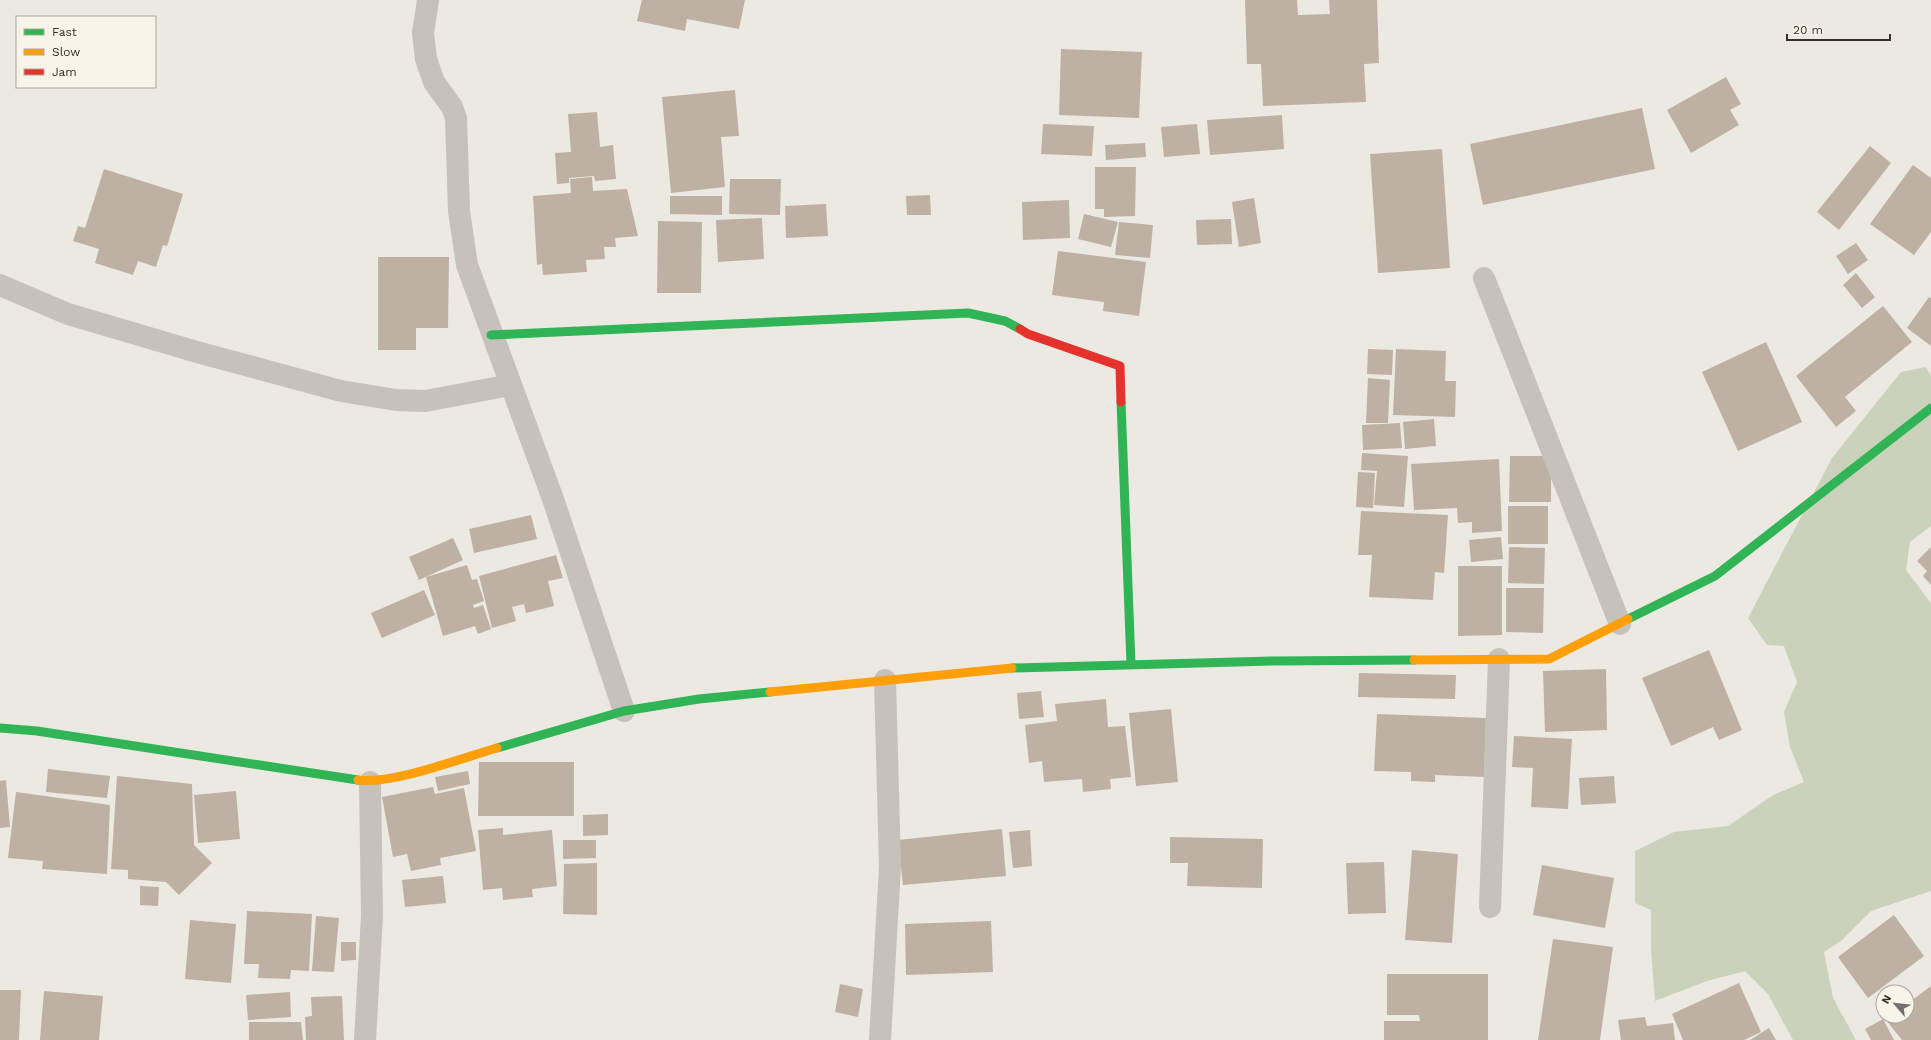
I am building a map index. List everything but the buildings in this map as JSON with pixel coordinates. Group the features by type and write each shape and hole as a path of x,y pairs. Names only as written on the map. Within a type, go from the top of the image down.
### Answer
{"street":[{"path":"428,0 423,33 426,59 434,82 452,107 456,118 459,211 467,265 553,499 624,711"},
{"path":"1484,278 1620,624"},
{"path":"0,285 68,314 197,352 341,391 396,400 426,401 511,385"},
{"path":"492,335 968,313 1005,321 1028,334 1120,366 1131,664"},
{"path":"0,728 37,731 370,782 416,772 624,711 699,699 1019,667 1273,660 1550,659 1715,576 1931,408"},
{"path":"1490,907 1499,659"},
{"path":"880,1040 890,867 885,680"},
{"path":"365,1040 372,915 370,782"}],"green space":[{"path":"1926,367 1931,376 1931,526 1910,542 1906,570 1931,603 1931,891 1871,911 1841,941 1824,952 1833,998 1856,1040 1793,1040 1768,994 1745,971 1707,981 1655,1001 1651,947 1651,910 1635,903 1635,851 1674,832 1728,826 1773,795 1804,782 1790,747 1784,712 1797,682 1784,646 1767,645 1748,618 1832,458 1901,372"}],"traffic: fast":[{"path":"491,335 968,313 1005,321 1020,329"},
{"path":"1121,402 1131,664"},
{"path":"1628,619 1715,576 1931,408"},
{"path":"1012,668 1273,661 1414,660"},
{"path":"497,748 624,711 699,699 770,692"},
{"path":"0,728 37,731 358,780"}],"traffic: slow":[{"path":"1414,660 1549,659 1628,619"},
{"path":"770,692 1012,668"},
{"path":"358,780 389,779 407,775 497,748"}],"traffic: jam":[{"path":"1020,329 1028,334 1120,366 1121,402"}]}
